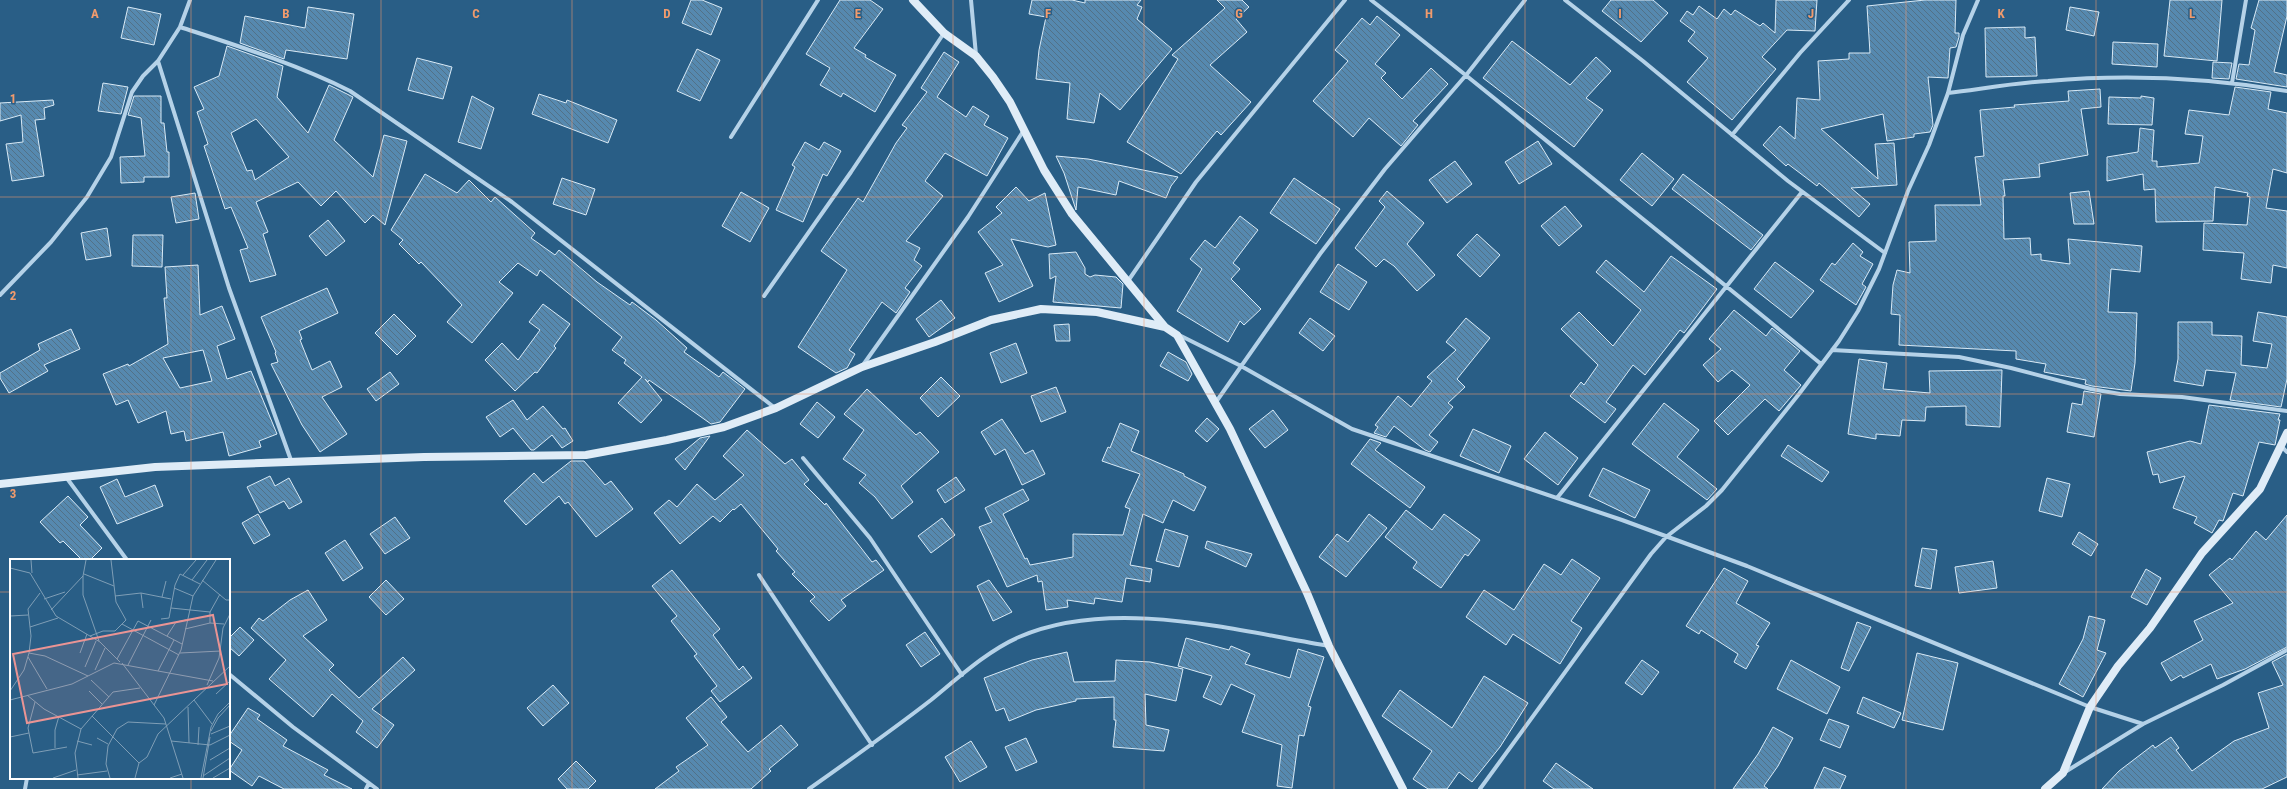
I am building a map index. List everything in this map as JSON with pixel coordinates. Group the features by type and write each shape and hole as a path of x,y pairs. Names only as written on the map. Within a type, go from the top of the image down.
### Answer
{"street":[{"path":"0,295 51,242 86,197 110,157 132,92 143,76 158,62 180,27 190,0"},
{"path":"731,137 818,0"},
{"path":"913,0 944,34 976,56 1010,102 1044,170 1072,214 1165,327"},
{"path":"971,0 976,56"},
{"path":"1128,282 1196,182 1345,0"},
{"path":"1371,0 1467,74 1581,169 1727,285 1822,364"},
{"path":"1216,402 1320,254 1386,169 1467,74 1525,0"},
{"path":"1565,0 1643,61 1802,192 1885,254"},
{"path":"1732,135 1800,53 1849,0"},
{"path":"1480,789 1601,620 1651,554 1666,537 1706,506 1722,490 1822,364 1858,311 1885,254 1948,93 1963,35 1978,0"},
{"path":"2232,83 2246,0"},
{"path":"180,27 250,50 322,77 350,91 529,215 776,408"},
{"path":"764,296 851,172 944,34"},
{"path":"158,62 230,288 292,463"},
{"path":"1948,93 2047,81 2097,78 2155,78 2232,83 2287,91"},
{"path":"862,368 879,340 968,217 1024,130"},
{"path":"1558,498 1802,192"},
{"path":"0,484 155,467 424,457 586,455 667,440 724,427 776,408 862,368 991,320 1041,309 1096,312 1165,327 1241,366 1352,429 1558,498 1808,590 2090,707 2142,724"},
{"path":"1177,334 1230,429 1307,593 1329,646 1402,789"},
{"path":"1832,350 1959,358 2012,368 2091,390 2120,394 2182,397 2287,411"},
{"path":"2063,773 2090,707 2118,666 2150,628 2202,553 2260,489 2284,450 2287,433"},
{"path":"803,458 870,538 962,675"},
{"path":"66,477 126,559"},
{"path":"758,575 872,745"},
{"path":"809,789 872,745 988,656 1018,637 1054,625 1101,619 1148,619 1198,624 1329,646"},
{"path":"2045,789 2063,773 2142,724 2222,685 2287,650"},
{"path":"230,675 293,727 377,789"},
{"path":"24,789 28,779"},
{"path":"366,789 369,783"}],"building":[{"path":"691,0 702,0 722,8 711,35 682,23"},
{"path":"840,0 870,0 883,9 854,48 866,55 865,57 896,75 875,112 843,93 841,97 820,85 830,68 806,54"},
{"path":"1032,0 1072,0 1085,3 1085,0 1141,0 1137,5 1142,7 1137,19 1172,49 1120,110 1100,93 1094,123 1067,119 1070,83 1036,79 1039,50 1046,17 1029,14"},
{"path":"1217,0 1242,0 1249,7 1236,19 1247,32 1210,65 1251,102 1221,135 1217,131 1181,174 1127,142 1178,59 1172,55 1225,8"},
{"path":"1611,0 1653,0 1668,13 1641,42 1602,11"},
{"path":"1776,0 1817,0 1815,31 1787,30 1762,57 1776,69 1732,120 1687,82 1708,58 1688,41 1695,32 1680,21 1687,11 1693,15 1699,6 1717,19 1724,9 1731,15 1735,10 1760,26 1763,23 1775,33"},
{"path":"1925,0 1956,0 1955,33 1959,33 1956,47 1950,48 1948,78 1928,77 1933,125 1930,132 1914,134 1914,137 1887,141 1883,114 1821,129 1878,179 1875,144 1894,143 1897,185 1851,188 1870,204 1859,217 1819,183 1817,186 1788,164 1786,166 1763,145 1780,126 1795,139 1797,98 1820,100 1818,61 1849,59 1849,53 1870,53 1867,6"},
{"path":"2170,0 2222,0 2217,61 2164,56"},
{"path":"2259,0 2287,0 2287,16 2274,72 2287,75 2287,87 2236,79 2239,64 2249,65 2255,30 2251,28"},
{"path":"128,7 161,14 154,45 121,38"},
{"path":"308,7 354,14 347,59 286,50 284,59 240,43 245,16 305,28"},
{"path":"2070,7 2099,12 2094,36 2066,30"},
{"path":"1377,16 1400,35 1375,64 1386,73 1381,78 1402,99 1431,68 1448,84 1413,121 1418,125 1401,146 1369,118 1353,137 1313,101 1348,61 1335,50 1362,18 1370,25"},
{"path":"2025,27 2025,38 2035,37 2037,76 1986,77 1985,28"},
{"path":"1512,41 1570,85 1596,57 1611,71 1586,98 1603,110 1574,147 1483,78"},
{"path":"2113,42 2158,44 2157,67 2112,64"},
{"path":"227,46 283,66 277,97 308,133 329,85 353,97 334,140 373,177 384,135 407,141 385,225 373,215 365,223 336,191 321,206 298,182 256,202 268,232 263,234 276,275 250,282 240,250 248,248 231,207 225,209 204,146 208,144 197,112 204,109 194,87 219,76","holes":["256,119 289,157 255,180 252,170 247,171 231,133"]},
{"path":"697,49 720,60 700,101 677,91"},
{"path":"944,52 959,62 937,97 966,117 973,106 989,116 984,125 1008,138 987,176 945,153 925,181 943,196 906,241 920,248 914,260 922,266 905,288 910,292 896,313 882,302 849,350 855,354 847,368 836,373 798,347 847,270 821,251 858,198 863,202 896,143 907,128 902,125 927,92 921,88"},
{"path":"417,58 452,67 443,99 408,90"},
{"path":"2213,62 2232,63 2229,79 2212,78"},
{"path":"103,83 128,87 121,114 98,111"},
{"path":"2235,87 2271,92 2268,109 2287,113 2287,173 2273,169 2266,208 2287,211 2287,268 2273,265 2271,283 2241,279 2244,253 2203,250 2204,223 2247,225 2250,197 2247,196 2248,193 2215,187 2213,221 2156,222 2155,189 2144,190 2143,174 2107,181 2107,157 2138,152 2140,128 2154,130 2152,161 2157,161 2157,167 2199,163 2203,136 2185,134 2189,110 2229,115"},
{"path":"2100,89 2101,107 2081,109 2088,155 2039,164 2040,177 2003,180 2005,196 2003,196 2004,239 2030,238 2031,255 2041,254 2041,260 2070,264 2068,239 2142,246 2140,272 2111,269 2108,312 2137,313 2135,363 2131,391 2092,386 2085,384 2086,380 2044,372 2046,364 2016,359 2016,351 1899,345 1900,315 1891,314 1893,285 1897,270 1910,273 1909,242 1936,241 1935,205 1981,205 1975,157 1984,156 1980,110 2015,107 2014,105 2069,101 2068,91"},
{"path":"539,94 566,103 567,100 617,120 608,143 532,114"},
{"path":"134,96 161,96 161,123 164,123 167,152 169,152 169,177 144,177 144,182 121,183 120,157 145,156 141,118 128,115"},
{"path":"472,96 494,108 481,149 458,142"},
{"path":"2141,96 2154,98 2152,125 2108,124 2109,97 2141,98"},
{"path":"53,100 54,105 44,108 45,119 35,120 44,176 12,181 6,144 23,142 21,115 0,121 0,103"},
{"path":"1538,141 1552,164 1519,184 1505,162"},
{"path":"805,142 819,150 824,142 841,151 827,176 823,174 803,222 776,210 795,167 792,165"},
{"path":"1642,153 1674,179 1652,206 1620,180"},
{"path":"1056,156 1088,159 1178,177 1171,186 1166,198 1119,181 1116,195 1078,187 1076,210 1064,173"},
{"path":"1455,161 1472,184 1447,203 1429,180"},
{"path":"425,174 457,193 469,180 491,202 495,197 535,233 531,238 555,255 559,250 597,282 630,305 632,302 656,320 687,348 684,352 719,377 723,372 745,389 720,422 711,424 649,380 648,382 645,379 662,400 641,423 618,403 642,377 624,363 626,360 612,350 622,337 540,270 537,276 518,263 499,282 513,293 472,343 447,322 462,305 421,262 419,264 399,244 403,240 391,230"},
{"path":"1683,174 1763,235 1751,250 1672,189"},
{"path":"562,178 595,189 586,215 553,204"},
{"path":"1294,178 1340,209 1316,244 1270,213"},
{"path":"1016,187 1029,201 1045,193 1056,245 1048,247 1011,239 1033,286 999,302 985,273 1003,265 978,232 1002,213 996,207"},
{"path":"1387,191 1424,223 1407,244 1435,275 1417,291 1394,266 1384,259 1376,267 1355,248 1385,207 1379,201"},
{"path":"2089,191 2094,224 2074,224 2070,193"},
{"path":"741,192 769,208 750,242 722,226"},
{"path":"195,193 199,219 176,223 171,197"},
{"path":"1565,206 1582,226 1559,246 1541,226"},
{"path":"1240,216 1258,230 1233,263 1240,269 1231,279 1261,309 1244,325 1240,321 1228,342 1177,311 1202,269 1190,259 1205,240 1215,248"},
{"path":"328,220 345,241 326,256 309,236"},
{"path":"107,228 111,256 86,260 81,233"},
{"path":"1477,234 1500,255 1480,277 1457,255"},
{"path":"133,235 163,235 162,267 132,266"},
{"path":"1853,243 1863,252 1860,256 1873,264 1862,284 1866,287 1856,305 1820,280 1832,263 1835,265"},
{"path":"1076,252 1085,268 1085,274 1090,277 1095,275 1116,277 1123,284 1121,308 1053,302 1056,276 1050,279 1049,254"},
{"path":"1671,256 1717,289 1684,333 1680,330 1645,375 1633,365 1606,402 1616,409 1605,423 1570,396 1581,382 1584,385 1598,365 1561,329 1579,312 1613,346 1641,310 1596,272 1606,260 1644,292"},
{"path":"1775,262 1814,291 1791,318 1754,289"},
{"path":"1338,264 1367,282 1349,310 1320,292"},
{"path":"198,265 200,315 222,306 235,339 217,346 227,379 251,371 277,434 259,441 261,447 229,456 223,432 186,441 184,431 171,434 166,411 138,423 128,400 116,405 103,374 128,364 129,366 168,344 164,298 167,298 165,267","holes":["203,350 212,381 180,388 163,358"]},
{"path":"327,288 338,313 299,331 302,339 300,340 312,370 330,361 342,387 322,397 347,434 320,452 302,425 271,364 278,362 276,352 261,317"},
{"path":"941,300 955,318 929,337 916,319"},
{"path":"543,304 570,324 554,346 556,348 537,373 535,372 515,391 485,360 502,343 518,360 540,330 529,322"},
{"path":"1734,310 1766,336 1772,328 1800,351 1784,370 1801,385 1779,411 1765,399 1728,435 1714,421 1750,385 1732,370 1718,382 1703,365 1721,349 1709,339"},
{"path":"2258,312 2287,317 2287,379 2281,407 2230,400 2236,373 2206,370 2203,386 2174,381 2178,359 2178,322 2212,322 2212,335 2242,336 2241,365 2267,368 2272,344 2253,341"},
{"path":"394,314 416,336 397,355 375,333"},
{"path":"1310,318 1335,336 1323,351 1299,333"},
{"path":"1466,318 1490,338 1457,379 1465,387 1448,403 1453,407 1429,435 1438,442 1430,452 1425,450 1394,426 1386,437 1374,433 1378,427 1375,425 1398,396 1411,407 1432,381 1427,377 1456,350 1446,342"},
{"path":"1069,324 1070,341 1056,341 1054,325"},
{"path":"71,329 80,349 44,365 48,371 9,393 0,378 0,373 40,350 38,344"},
{"path":"1016,343 1027,373 1001,383 990,353"},
{"path":"1168,352 1186,362 1192,374 1188,381 1160,366"},
{"path":"1859,359 1887,363 1883,389 1930,393 1929,371 2002,370 2000,427 1966,425 1966,406 1926,407 1925,421 1902,420 1900,436 1876,434 1876,439 1848,434"},
{"path":"390,372 399,384 376,401 367,389"},
{"path":"941,377 960,396 938,417 920,398"},
{"path":"1056,387 1066,412 1041,422 1031,396"},
{"path":"867,389 916,435 920,432 939,452 901,486 913,502 892,519 875,497 859,483 866,475 843,459 864,430 844,414"},
{"path":"2084,391 2101,394 2094,437 2067,432 2072,403 2082,405"},
{"path":"513,400 527,420 543,406 563,429 565,428 573,441 562,448 552,435 534,450 531,450 513,428 500,437 486,417"},
{"path":"817,402 835,417 818,438 800,424"},
{"path":"1664,403 1699,430 1677,457 1717,489 1707,500 1632,444"},
{"path":"2209,405 2280,414 2275,445 2259,442 2243,496 2233,493 2223,521 2219,520 2212,533 2194,523 2197,517 2173,508 2185,476 2160,483 2158,474 2153,475 2147,452 2190,441 2201,444"},
{"path":"1273,410 1288,430 1265,448 1249,429"},
{"path":"1207,418 1219,429 1207,442 1195,431"},
{"path":"1002,419 1025,454 1033,450 1045,474 1022,485 1005,449 995,455 981,432"},
{"path":"1120,423 1139,431 1131,451 1184,474 1184,476 1206,487 1194,511 1173,500 1163,523 1143,514 1130,565 1152,569 1150,582 1126,578 1122,602 1095,598 1094,604 1067,600 1068,607 1046,610 1042,581 1038,582 1037,575 1007,587 979,527 992,522 985,508 1023,489 1029,500 1003,514 1025,559 1027,558 1030,565 1073,557 1073,534 1123,535 1130,509 1125,507 1140,474 1102,461 1108,447 1110,448"},
{"path":"1473,429 1511,446 1499,473 1460,456"},
{"path":"747,430 785,464 792,459 809,480 804,484 825,505 826,503 872,562 876,560 884,570 841,600 846,606 829,621 810,601 815,597 792,574 795,572 776,551 778,549 741,504 734,510 733,509 720,522 713,516 680,544 654,513 669,500 677,507 697,484 715,500 744,475 723,456"},
{"path":"1545,432 1578,458 1558,485 1524,459"},
{"path":"710,436 685,470 675,459 700,438"},
{"path":"1370,439 1381,443 1375,450 1425,487 1410,508 1351,464"},
{"path":"1788,445 1829,472 1822,482 1781,456"},
{"path":"571,461 584,461 605,485 611,481 633,509 596,537 568,502 565,504 559,496 526,525 504,501 534,473 543,483"},
{"path":"1603,468 1650,490 1635,518 1589,496"},
{"path":"270,476 275,486 289,478 302,502 289,509 284,501 260,513 247,487"},
{"path":"956,477 965,490 945,503 937,490"},
{"path":"2047,478 2070,484 2062,517 2039,511"},
{"path":"117,479 125,497 155,485 163,506 117,524 100,487"},
{"path":"68,496 88,517 80,525 102,548 91,559 81,559 63,541 60,543 40,522"},
{"path":"1406,510 1432,530 1444,514 1480,540 1468,556 1465,554 1441,588 1413,568 1417,562 1385,537"},
{"path":"258,514 270,535 254,544 242,523"},
{"path":"1369,514 1387,528 1346,577 1319,557 1337,534 1348,542"},
{"path":"2287,515 2287,647 2245,669 2217,679 2211,664 2183,678 2181,675 2171,681 2161,663 2203,640 2194,621 2233,603 2209,575 2230,558 2232,560 2256,531 2266,540"},
{"path":"395,517 410,538 385,554 370,534"},
{"path":"942,518 955,535 931,553 918,536"},
{"path":"1165,529 1188,536 1179,567 1156,561"},
{"path":"2079,532 2098,544 2091,556 2072,544"},
{"path":"345,540 363,568 343,581 325,553"},
{"path":"1207,541 1252,554 1246,567 1205,548"},
{"path":"1922,548 1937,550 1931,589 1915,586"},
{"path":"1572,559 1600,578 1571,621 1582,628 1560,664 1513,634 1506,645 1466,617 1484,590 1514,610 1544,564 1561,575"},
{"path":"1993,561 1997,588 1959,593 1955,567"},
{"path":"1724,568 1748,581 1736,603 1770,623 1756,645 1759,646 1746,669 1734,662 1738,654 1701,630 1699,634 1686,626"},
{"path":"2146,569 2161,578 2147,605 2131,597"},
{"path":"672,570 720,629 713,635 739,670 743,666 752,678 720,702 711,691 717,686 694,656 697,654 671,621 677,616 652,586"},
{"path":"386,580 404,599 386,615 369,597"},
{"path":"989,580 1012,612 993,621 977,586"},
{"path":"308,590 327,620 303,636 334,665 329,670 359,698 403,657 415,670 372,709 394,725 377,748 356,732 363,721 332,694 313,717 269,679 286,660 251,628 259,618 263,621 290,600"},
{"path":"2089,616 2105,620 2097,650 2106,653 2083,697 2059,684 2083,639"},
{"path":"1857,622 1871,627 1849,671 1841,668"},
{"path":"240,627 254,640 239,656 230,648 230,637"},
{"path":"925,632 940,654 921,667 906,645"},
{"path":"1186,638 1229,650 1231,646 1250,654 1245,664 1290,678 1298,649 1324,657 1308,706 1311,707 1304,736 1299,735 1292,788 1277,786 1282,745 1242,732 1255,695 1231,684 1221,705 1203,697 1212,676 1178,666"},
{"path":"1067,652 1074,682 1115,681 1116,660 1150,662 1183,669 1176,701 1145,694 1146,725 1169,730 1164,751 1113,747 1116,720 1114,720 1114,697 1076,699 1076,701 1036,710 1009,721 1004,708 996,711 984,678 1032,660"},
{"path":"1917,653 1958,663 1943,730 1902,720"},
{"path":"2287,654 2287,777 2262,789 2102,789 2119,771 2153,745 2155,748 2171,737 2179,748 2176,750 2192,771 2234,741 2269,728 2258,693 2283,685 2272,662"},
{"path":"1642,660 1659,672 1642,695 1625,683"},
{"path":"1791,660 1840,687 1827,714 1777,689"},
{"path":"1484,676 1528,703 1500,747 1472,782 1459,772 1447,789 1428,789 1413,779 1432,751 1382,716 1400,690 1452,728"},
{"path":"553,685 569,703 543,726 527,708"},
{"path":"711,697 727,717 721,722 748,752 781,725 798,745 769,769 771,771 751,789 655,789 679,771 676,767 708,745 686,718"},
{"path":"1863,697 1901,713 1894,728 1857,713"},
{"path":"248,708 260,715 257,719 287,740 283,746 328,770 324,775 352,789 284,789 259,776 252,786 230,771 242,750 230,742 230,735"},
{"path":"1829,719 1849,726 1840,748 1820,740"},
{"path":"1773,727 1793,738 1778,766 1764,786 1768,789 1733,789 1758,754"},
{"path":"1026,738 1037,762 1016,771 1005,747"},
{"path":"971,741 987,767 960,782 945,757"},
{"path":"576,761 596,781 588,789 567,789 558,779"},
{"path":"1556,763 1593,789 1554,789 1543,781"},
{"path":"1824,767 1846,776 1840,789 1814,789"}]}
